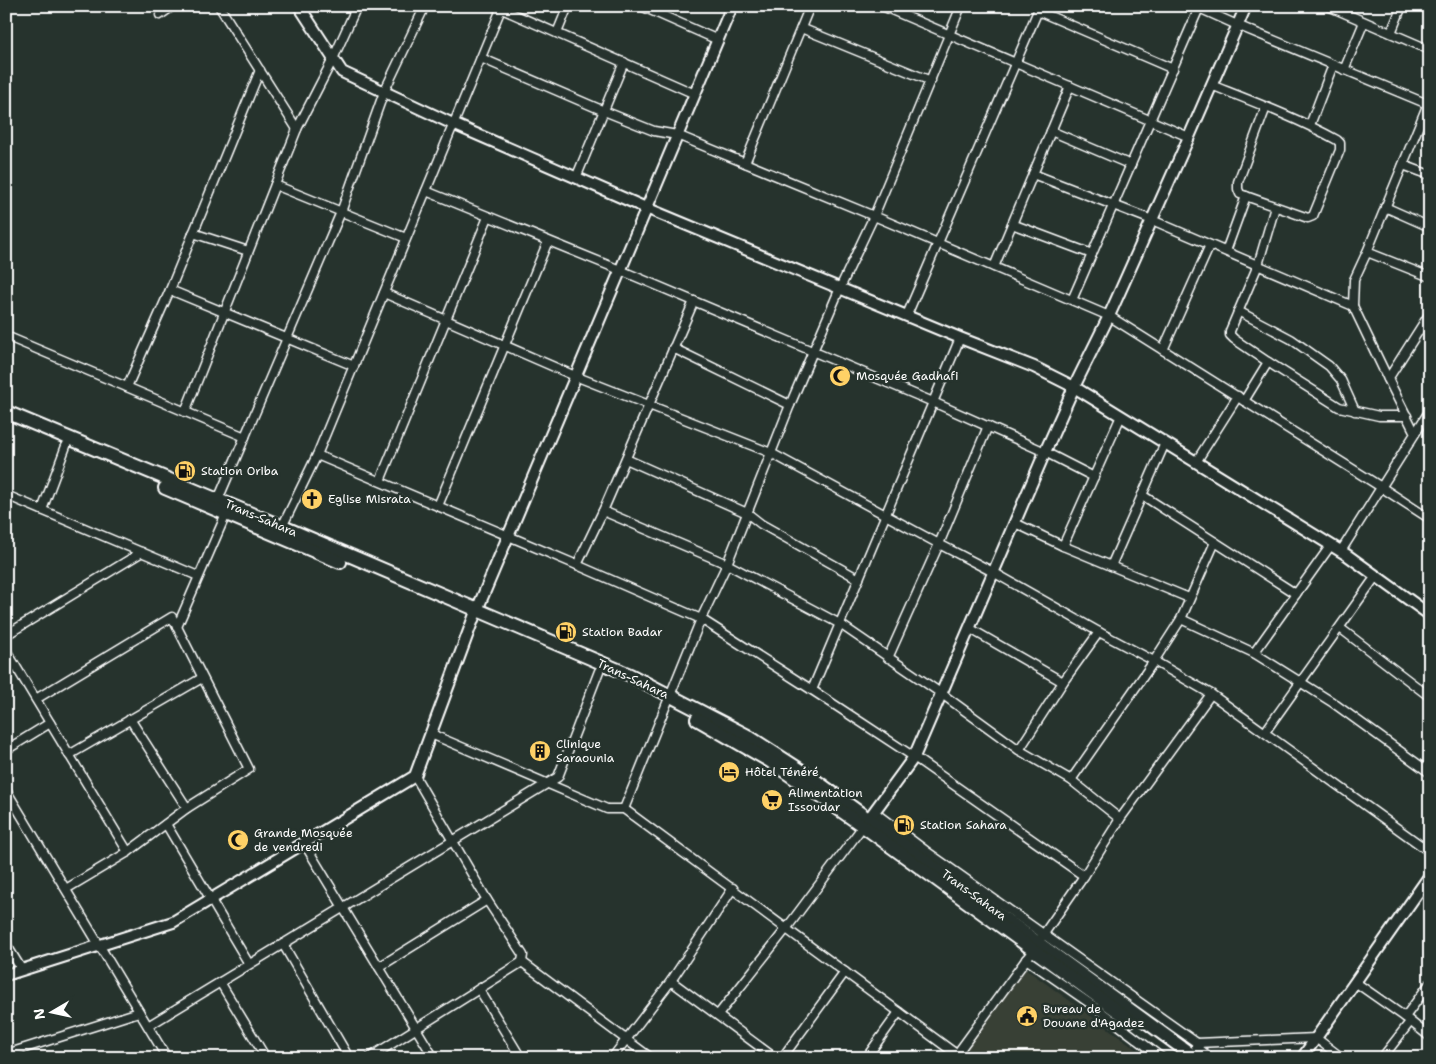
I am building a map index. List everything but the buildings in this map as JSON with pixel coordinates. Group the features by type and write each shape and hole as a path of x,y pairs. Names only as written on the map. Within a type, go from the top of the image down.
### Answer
{"main road":[{"name":"Trans-Sahara","path":"11,418 75,447 313,545 582,660 630,675 869,819 1183,1058"},
{"name":"Trans-Sahara","path":"222,507 282,527 313,545"},
{"name":"Trans-Sahara","path":"582,660 599,671 668,699"},
{"name":"Trans-Sahara","path":"1035,946 1196,1058"}],"street":[{"path":"160,15 173,6"},
{"path":"219,6 297,129"},
{"path":"300,6 342,72 453,124 646,208 1034,367 1074,387 1341,551 1430,615"},
{"path":"185,412 297,129 333,59 357,6"},
{"path":"176,626 198,576 245,437 342,212 384,92 425,6"},
{"path":"557,33 568,6"},
{"path":"641,6 655,9 718,40"},
{"path":"6,975 173,922 415,776 475,614 732,6"},
{"path":"745,163 810,6"},
{"path":"882,6 1189,137"},
{"path":"624,809 700,619 727,564 812,352 874,216 961,6"},
{"path":"718,1015 786,929 914,757 1045,452 1109,316 1246,6"},
{"path":"1328,6 1430,50"},
{"path":"1391,33 1402,6"},
{"path":"1072,300 1198,7 1344,70 1429,103 1354,280 1353,306 1415,432"},
{"path":"282,527 317,455 481,58 498,8 695,94"},
{"path":"907,316 1038,9 1173,68"},
{"path":"1344,70 1364,22"},
{"path":"801,28 931,81"},
{"path":"481,58 654,131 677,135 1109,316 1430,519"},
{"path":"576,178 624,62"},
{"path":"1310,125 1333,65"},
{"path":"127,387 170,290 260,70"},
{"path":"1212,85 1266,107 1310,125 1340,143 1340,150 1313,216 1308,218 1302,217 1240,194 1238,182 1266,107"},
{"path":"994,267 1070,86"},
{"path":"1051,131 1131,166"},
{"path":"1403,164 1430,175"},
{"path":"1033,174 1152,220 1353,306"},
{"path":"275,185 406,238"},
{"path":"426,191 620,270 933,402 1045,452 1094,477"},
{"path":"1226,251 1246,196"},
{"path":"1275,207 1258,265 1230,335 1268,362 1339,407 1379,416 1407,416"},
{"path":"1385,207 1430,227"},
{"path":"380,481 488,216"},
{"path":"1012,224 1092,254"},
{"path":"193,233 248,251"},
{"path":"438,506 548,241"},
{"path":"1163,350 1210,244"},
{"path":"1367,252 1430,277"},
{"path":"170,290 354,366"},
{"path":"384,293 649,406 771,452 885,516 993,572 1211,694 1430,852"},
{"path":"577,565 603,511 694,301"},
{"path":"1238,311 1291,339 1328,366 1341,380 1355,411"},
{"path":"1388,379 1430,313"},
{"path":"6,336 245,437"},
{"path":"812,690 960,338"},
{"path":"673,348 790,405"},
{"path":"1196,462 1268,362"},
{"path":"1341,551 1415,432 1429,413"},
{"path":"1062,546 1121,416"},
{"path":"888,658 939,544 988,426"},
{"path":"1111,566 1165,443"},
{"path":"42,510 75,447"},
{"path":"317,455 700,619 914,757 1084,876"},
{"path":"626,459 747,513 761,524 859,579"},
{"path":"6,495 198,576"},
{"path":"1142,495 1296,594"},
{"path":"603,511 727,564 840,624 1019,750 1071,780 1120,819"},
{"path":"1014,523 1062,546 1189,598"},
{"path":"1071,780 1181,619 1215,542"},
{"path":"1254,653 1331,545"},
{"path":"6,635 142,552"},
{"path":"1265,732 1376,576"},
{"path":"36,699 172,617 249,769 187,808 128,852 66,889"},
{"path":"1181,619 1254,653 1332,702 1430,774"},
{"path":"970,628 1063,682"},
{"path":"1340,628 1430,697"},
{"path":"1019,750 1063,682 1099,632"},
{"path":"6,650 128,852"},
{"path":"148,1026 545,783 558,777 599,671"},
{"path":"69,755 202,678"},
{"path":"431,734 607,809 624,809 733,888 955,1056 1084,876 1120,819 1211,694"},
{"path":"130,720 187,808"},
{"path":"6,750 50,723"},
{"path":"369,1058 522,962 523,955 487,900 415,776"},
{"path":"6,790 9,800 66,889 167,1058"},
{"path":"869,819 926,851 1035,946 1095,1007 1162,1058"},
{"path":"166,824 249,964"},
{"path":"304,843 434,1058"},
{"path":"1302,1058 1430,875"},
{"path":"612,1058 671,981 733,888"},
{"path":"379,967 487,900"},
{"path":"6,944 22,970"},
{"path":"283,944 349,1058"},
{"path":"1035,946 1197,1044 1316,1038 1342,1058"},
{"path":"522,962 651,1058"},
{"path":"782,1058 845,972"},
{"path":"671,981 775,1058"},
{"path":"220,982 266,1058"},
{"path":"1355,982 1430,1037"},
{"path":"1382,1058 1430,983"},
{"path":"480,989 521,1058"},
{"path":"6,1054 139,1012"},
{"path":"866,1058 899,1012"},
{"path":"1197,1044 1196,1046 1210,1058"}],"shaded area":[{"path":"1023,967 1149,1058 959,1058"}],"place":[{"name":"Mosquée Gadhafi","path":"840,376"},
{"name":"Station Oriba","path":"185,471"},
{"name":"Eglise Misrata","path":"312,499"},
{"name":"Station Badar","path":"566,632"},
{"name":"Clinique Saraounia","path":"540,751"},
{"name":"Hôtel Ténéré","path":"729,772"},
{"name":"Alimentation Issoudar","path":"772,800"},
{"name":"Station Sahara","path":"904,825"},
{"name":"Grande Mosquée de vendredi","path":"238,840"},
{"name":"Bureau de Douane d'Agadez","path":"1027,1016"}]}
